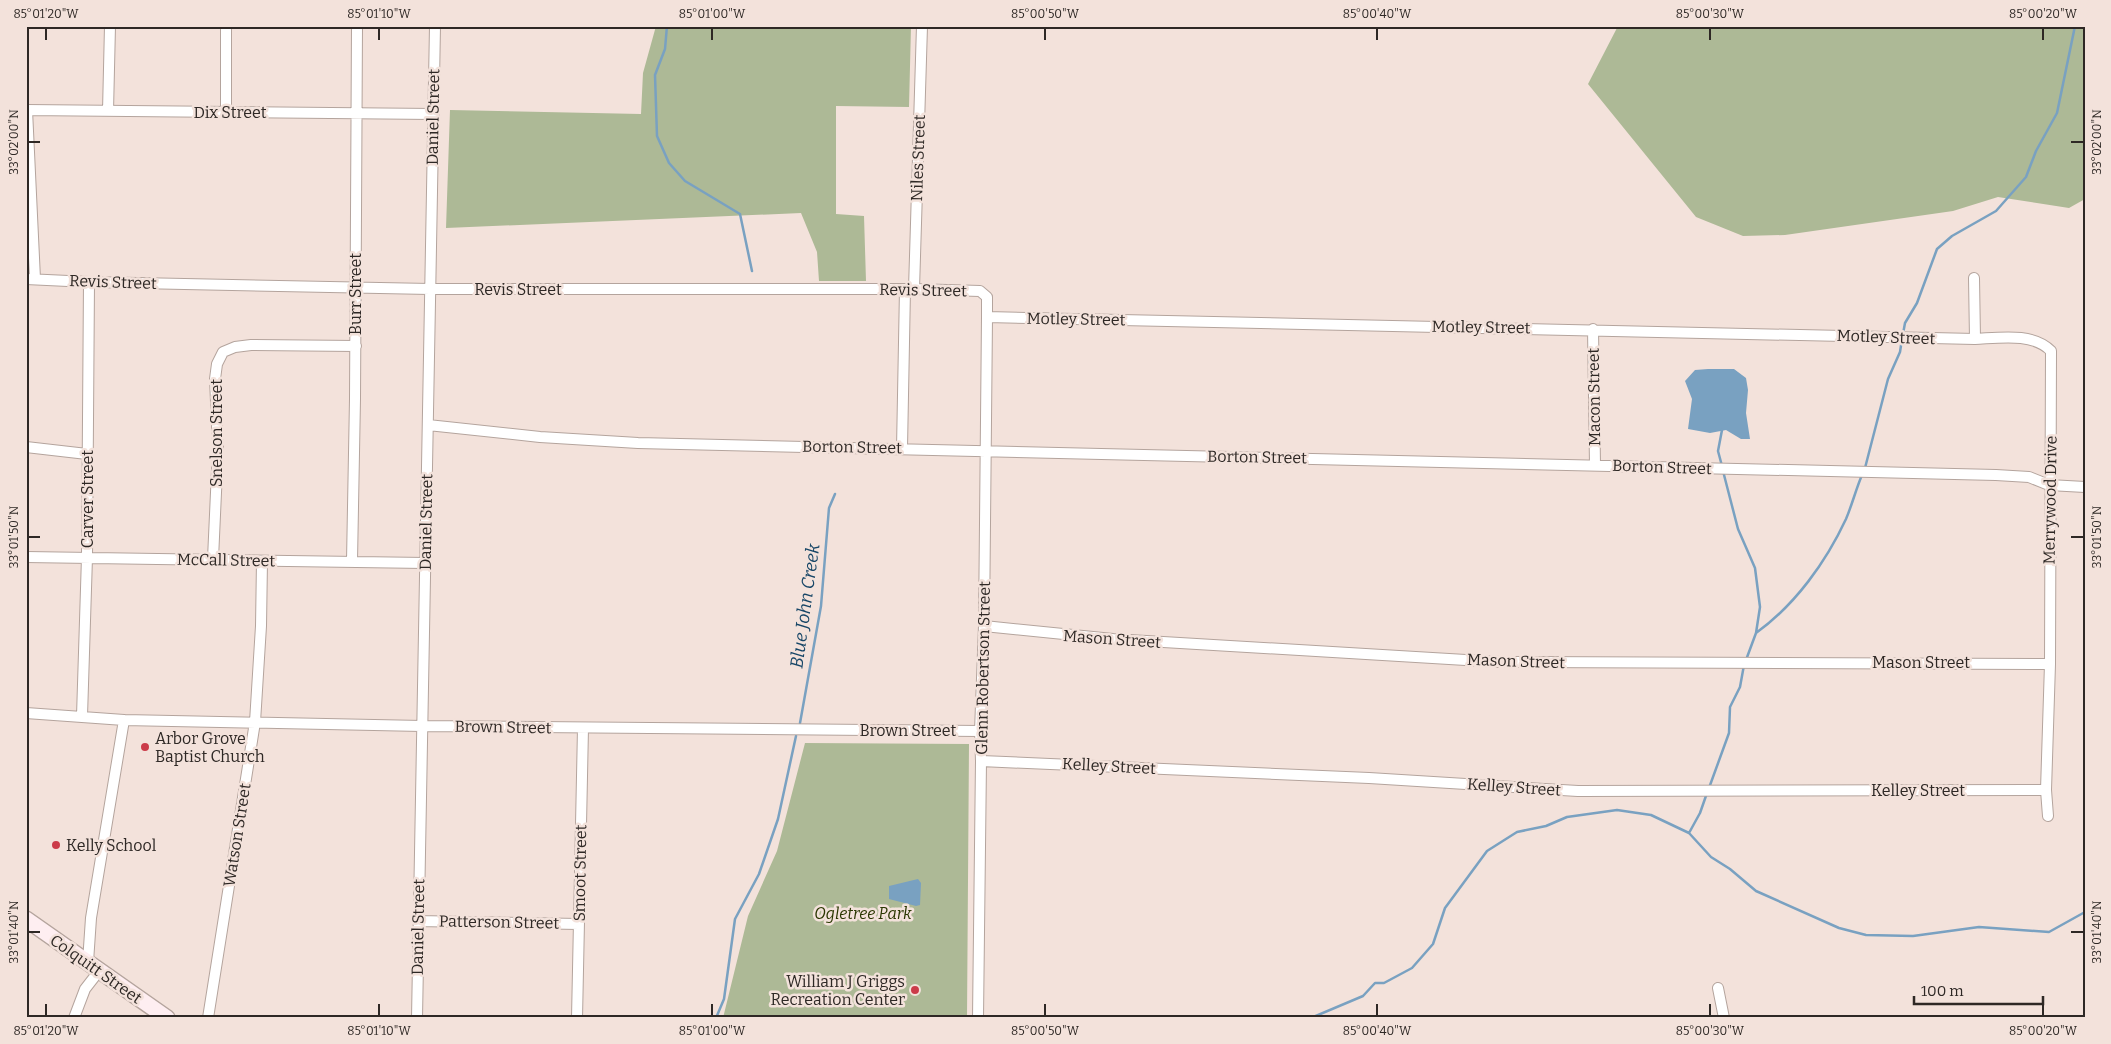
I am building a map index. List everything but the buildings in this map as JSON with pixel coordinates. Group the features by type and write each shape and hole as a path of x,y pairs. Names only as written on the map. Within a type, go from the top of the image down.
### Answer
{"street":[{"path":"108,111 110,26"},
{"path":"226,26 226,112"},
{"name":"Burr Street","path":"352,561 356,346 357,26"},
{"name":"Daniel Street","path":"417,1018 435,26"},
{"name":"Niles Street","path":"902,448 922,26"},
{"path":"27,110 31,279"},
{"name":"Dix Street","path":"27,110 434,114"},
{"path":"1974,278 1974,339"},
{"name":"Revis Street","path":"31,279 89,282 430,289 910,289 980,291 987,297 987,317"},
{"name":"Carver Street","path":"82,716 89,282"},
{"name":"Motley Street","path":"987,317 1593,329 1974,339"},
{"name":"Glenn Robertson Street","path":"978,1018 980,731 984,626 987,317"},
{"name":"Macon Street","path":"1593,329 1595,465"},
{"name":"Merrywood Drive","path":"1974,339 2012,338 2034,340 2044,344 2051,351 2053,380 2049,485 2050,664 2046,790 2048,816"},
{"name":"Snelson Street","path":"213,559 218,448 215,379 217,364 223,352 236,347 251,345 356,346"},
{"name":"Borton Street","path":"428,425 540,437 638,443 1996,475 2029,478 2049,485 2085,488"},
{"path":"26,447 87,454"},
{"name":"McCall Street","path":"26,557 425,562"},
{"name":"Watson Street","path":"208,1018 255,722 261,626 262,561"},
{"name":"Mason Street","path":"984,626 1113,639 1499,662 2050,664"},
{"name":"Brown Street","path":"26,713 124,720 422,726 980,731"},
{"path":"74,1018 93,967 90,918 124,720"},
{"name":"Smoot Street","path":"577,1018 583,728"},
{"name":"Kelley Street","path":"981,760 1369,778 1578,791 2046,790"},
{"name":"Colquitt Street","path":"26,919 167,1018"},
{"name":"Patterson Street","path":"418,921 579,924"},
{"path":"1718,988 1724,1018"}],"green space":[{"path":"656,26 911,26 909,107 836,106 836,214 864,216 866,281 819,281 817,252 801,213 446,228 450,110 641,114 643,73"},
{"path":"1618,26 2085,26 2085,199 2069,208 1998,197 1953,211 1785,235 1743,236 1696,217 1588,84"},
{"name":"Ogletree Park","path":"805,743 969,744 967,1018 723,1018 748,916 777,851"}],"water":[{"path":"1734,369 1746,378 1748,390 1746,413 1750,439 1741,439 1726,430 1710,433 1688,429 1692,399 1685,381 1695,370"},
{"path":"918,879 921,883 920,905 916,906 889,899 889,886"}],"waterway":[{"name":"Blue John Creek","path":"667,26 665,49 655,75 657,136 669,163 685,181 740,214 752,271"},
{"path":"1903,334 1905,323 1917,303 1937,249 1952,236 1996,211 2026,177 2036,151 2057,113 2075,26"},
{"path":"1865,468 1888,379 1900,352 1902,339"},
{"path":"1722,430 1718,451 1722,466"},
{"path":"1723,471 1738,529 1755,568 1760,607 1756,633 1746,660"},
{"path":"1756,633 1784,609 1819,567 1846,519 1862,475"},
{"name":"Blue John Creek","path":"800,723 821,606 829,508 835,494"},
{"path":"1709,788 1729,733 1730,707 1740,687 1744,665"},
{"name":"Blue John Creek","path":"716,1018 724,999 735,919 759,874 778,819 796,736"},
{"path":"1689,833 1700,813 1707,793"},
{"path":"1311,1018 1363,996 1375,983 1384,983 1412,968 1433,944 1445,908 1487,851 1517,832 1546,826 1567,817 1617,810 1651,815 1689,833 1711,857 1730,869 1756,891 1839,928 1866,935 1913,936 1979,927 2049,932 2085,912"}],"place":[{"name":"Arbor Grove Baptist Church","path":"145,747"},
{"name":"Kelly School","path":"56,845"},
{"name":"William J Griggs Recreation Center","path":"915,990"}]}
